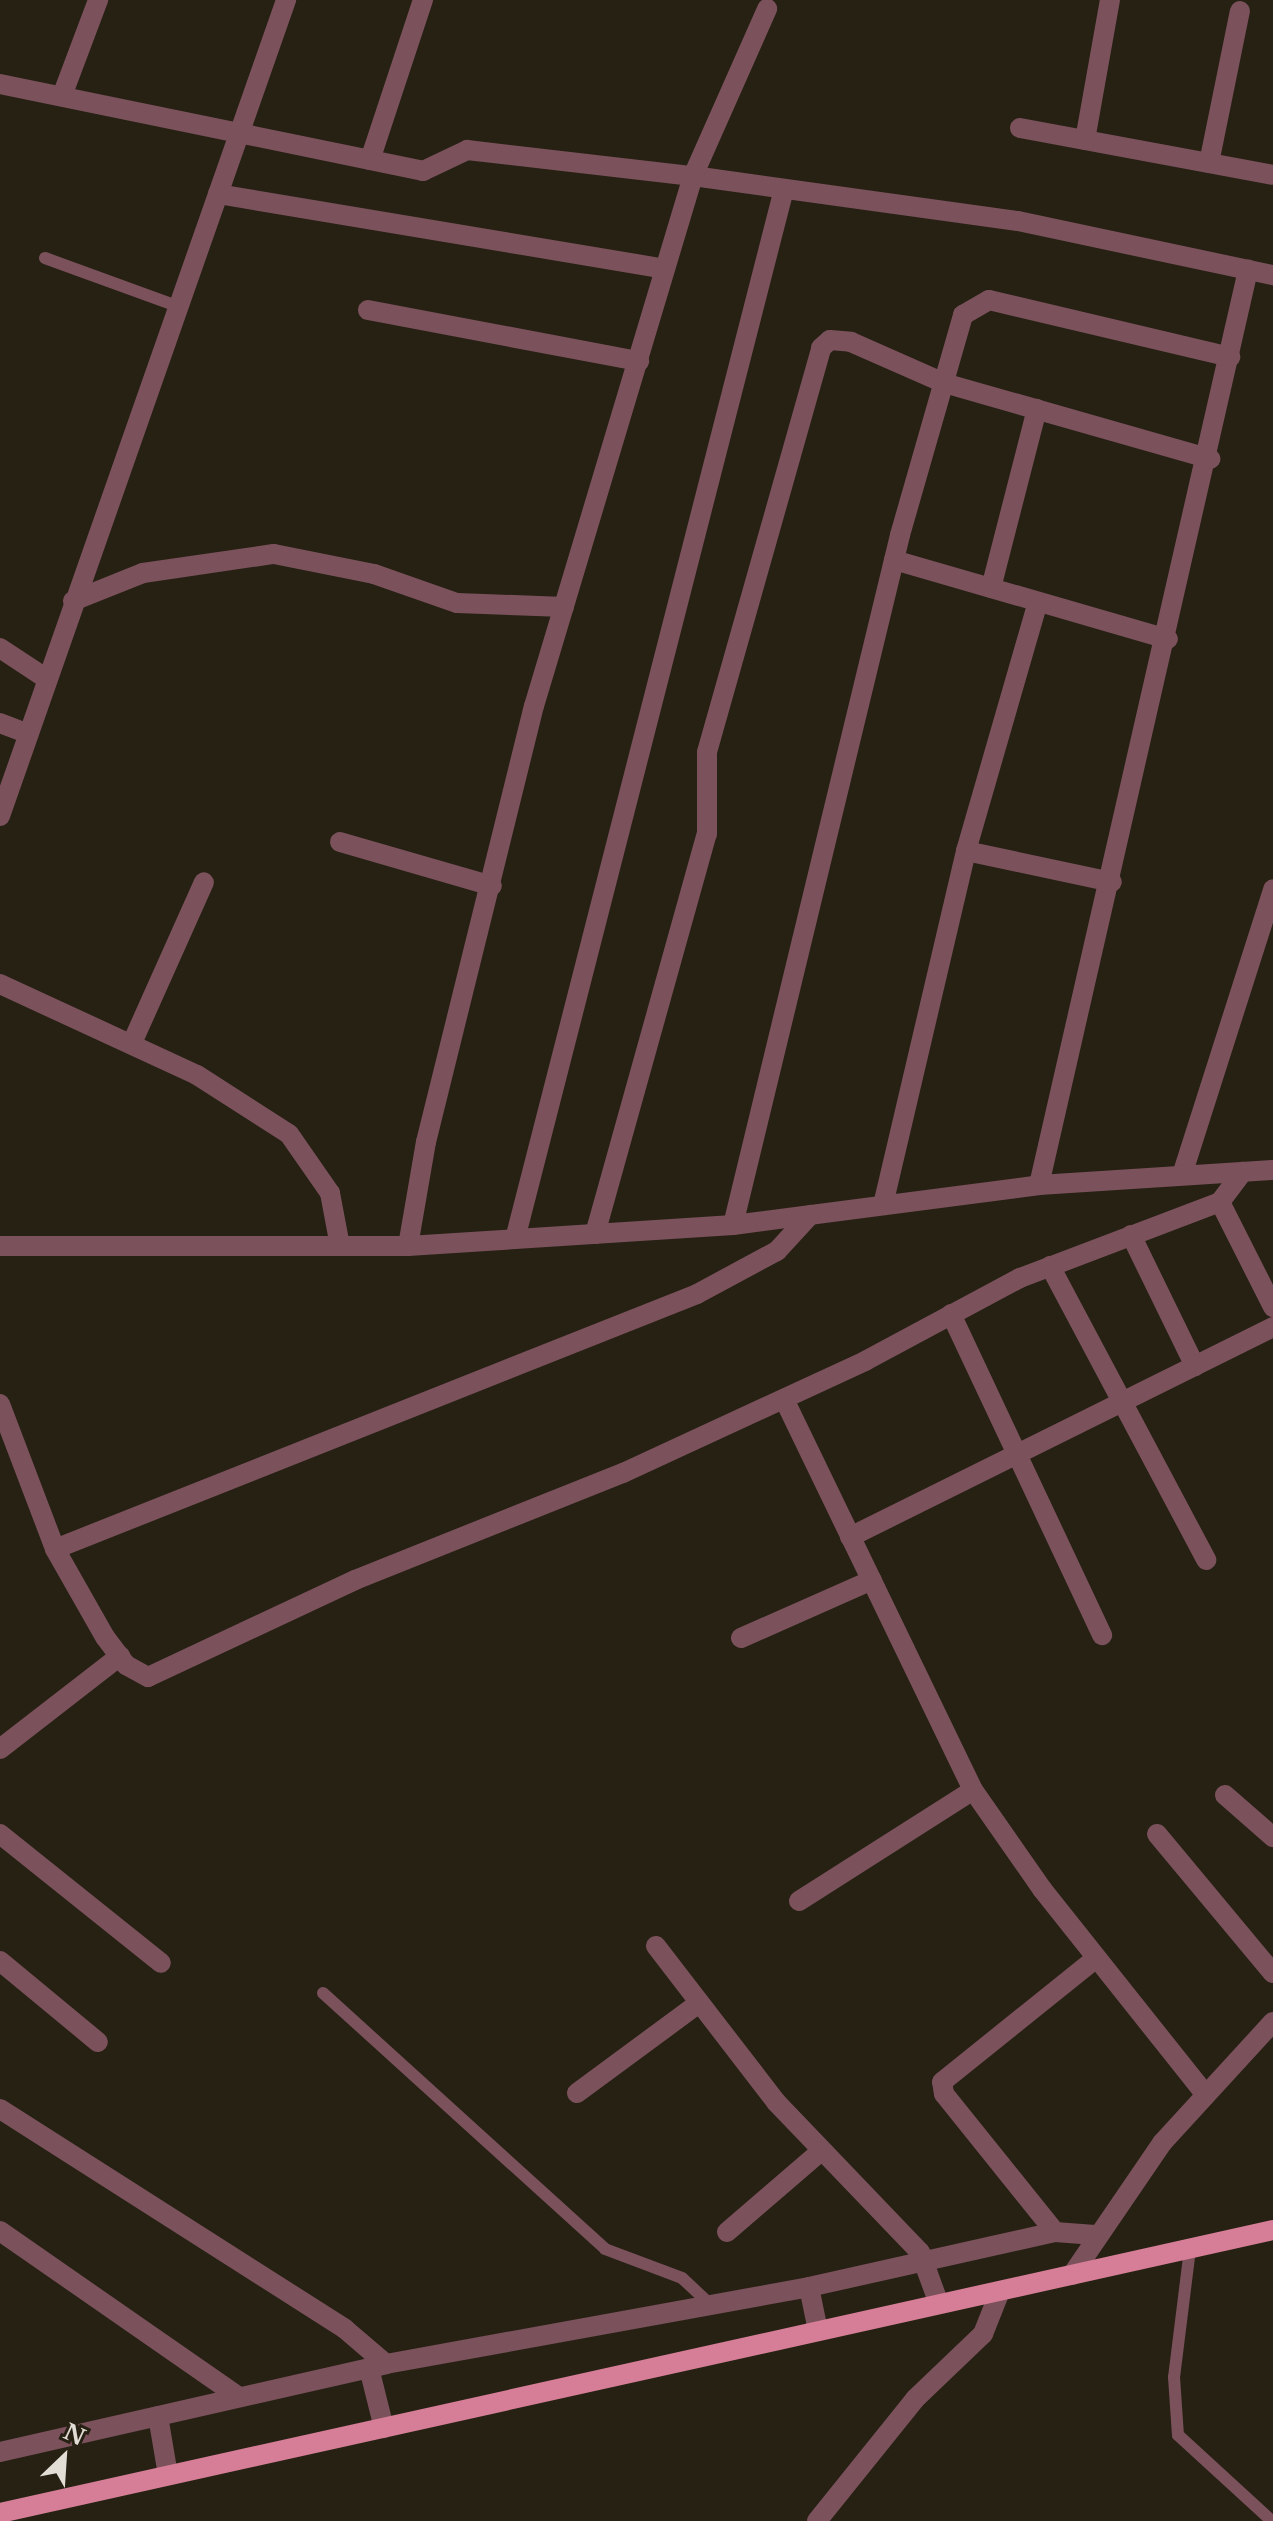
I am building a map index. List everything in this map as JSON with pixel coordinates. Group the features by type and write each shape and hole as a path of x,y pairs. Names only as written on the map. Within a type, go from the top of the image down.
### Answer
{"main road":[{"path":"0,2513 1273,2230"}],"street":[{"path":"62,96 98,0"},
{"path":"0,816 286,0"},
{"path":"370,160 423,0"},
{"path":"1085,140 1110,0"},
{"path":"408,1246 426,1142 564,607 693,176 767,9"},
{"path":"1209,163 1240,11"},
{"path":"0,84 241,131 423,171 467,150 693,176 1018,221 1273,275"},
{"path":"1020,128 1273,175"},
{"path":"515,1239 784,189"},
{"path":"218,194 665,269"},
{"path":"1039,1185 1210,459 1248,270"},
{"path":"733,1225 894,560 963,315 979,300 1230,357"},
{"path":"368,310 639,361"},
{"path":"595,1234 707,834 707,752 821,348 830,340 851,342 944,383 1210,459"},
{"path":"991,588 1037,409"},
{"path":"73,601 143,573 274,554 374,574 457,603 564,607"},
{"path":"894,560 1168,639"},
{"path":"883,1205 966,851 1038,602"},
{"path":"0,648 47,679"},
{"path":"0,723 28,734"},
{"path":"340,842 492,886"},
{"path":"966,851 1112,882"},
{"path":"132,1043 204,882"},
{"path":"1182,1175 1273,889"},
{"path":"0,984 132,1043 289,1134 330,1193 340,1246"},
{"path":"0,1246 408,1246 733,1225 1039,1185 1273,1170"},
{"path":"0,1404 55,1549 120,1656 136,1674 158,1673 355,1580 784,1399 1050,1266 1220,1202 1243,1172"},
{"path":"1220,1202 1273,1307"},
{"path":"55,1549 697,1294 777,1251 810,1215"},
{"path":"1131,1235 1195,1366"},
{"path":"1050,1266 1206,1560"},
{"path":"951,1314 1102,1635"},
{"path":"850,1537 1273,1327"},
{"path":"784,1399 973,1790 1096,1958 1206,2095"},
{"path":"741,1638 872,1580"},
{"path":"0,1749 120,1656"},
{"path":"799,1901 973,1790"},
{"path":"1225,1795 1273,1837"},
{"path":"0,1834 161,1963"},
{"path":"1157,1834 1273,1973"},
{"path":"656,1946 820,2152 924,2261 939,2304"},
{"path":"1055,2232 944,2094 942,2082 1096,1958"},
{"path":"0,1961 98,2042"},
{"path":"577,2093 699,2003"},
{"path":"1072,2275 1095,2235 1206,2095 1273,2022"},
{"path":"0,2109 345,2329 378,2366 384,2428"},
{"path":"727,2232 820,2152"},
{"path":"0,2231 239,2397"},
{"path":"0,2452 378,2366 809,2287 1055,2232 1095,2235"},
{"path":"809,2287 818,2331"},
{"path":"817,2521 915,2399 983,2334 1000,2291"},
{"path":"158,2416 168,2475"}],"lane":[{"path":"45,258 177,306"},
{"path":"323,1993 605,2249 682,2278 711,2305"},
{"path":"1190,2249 1174,2377 1178,2435 1272,2521"}]}
